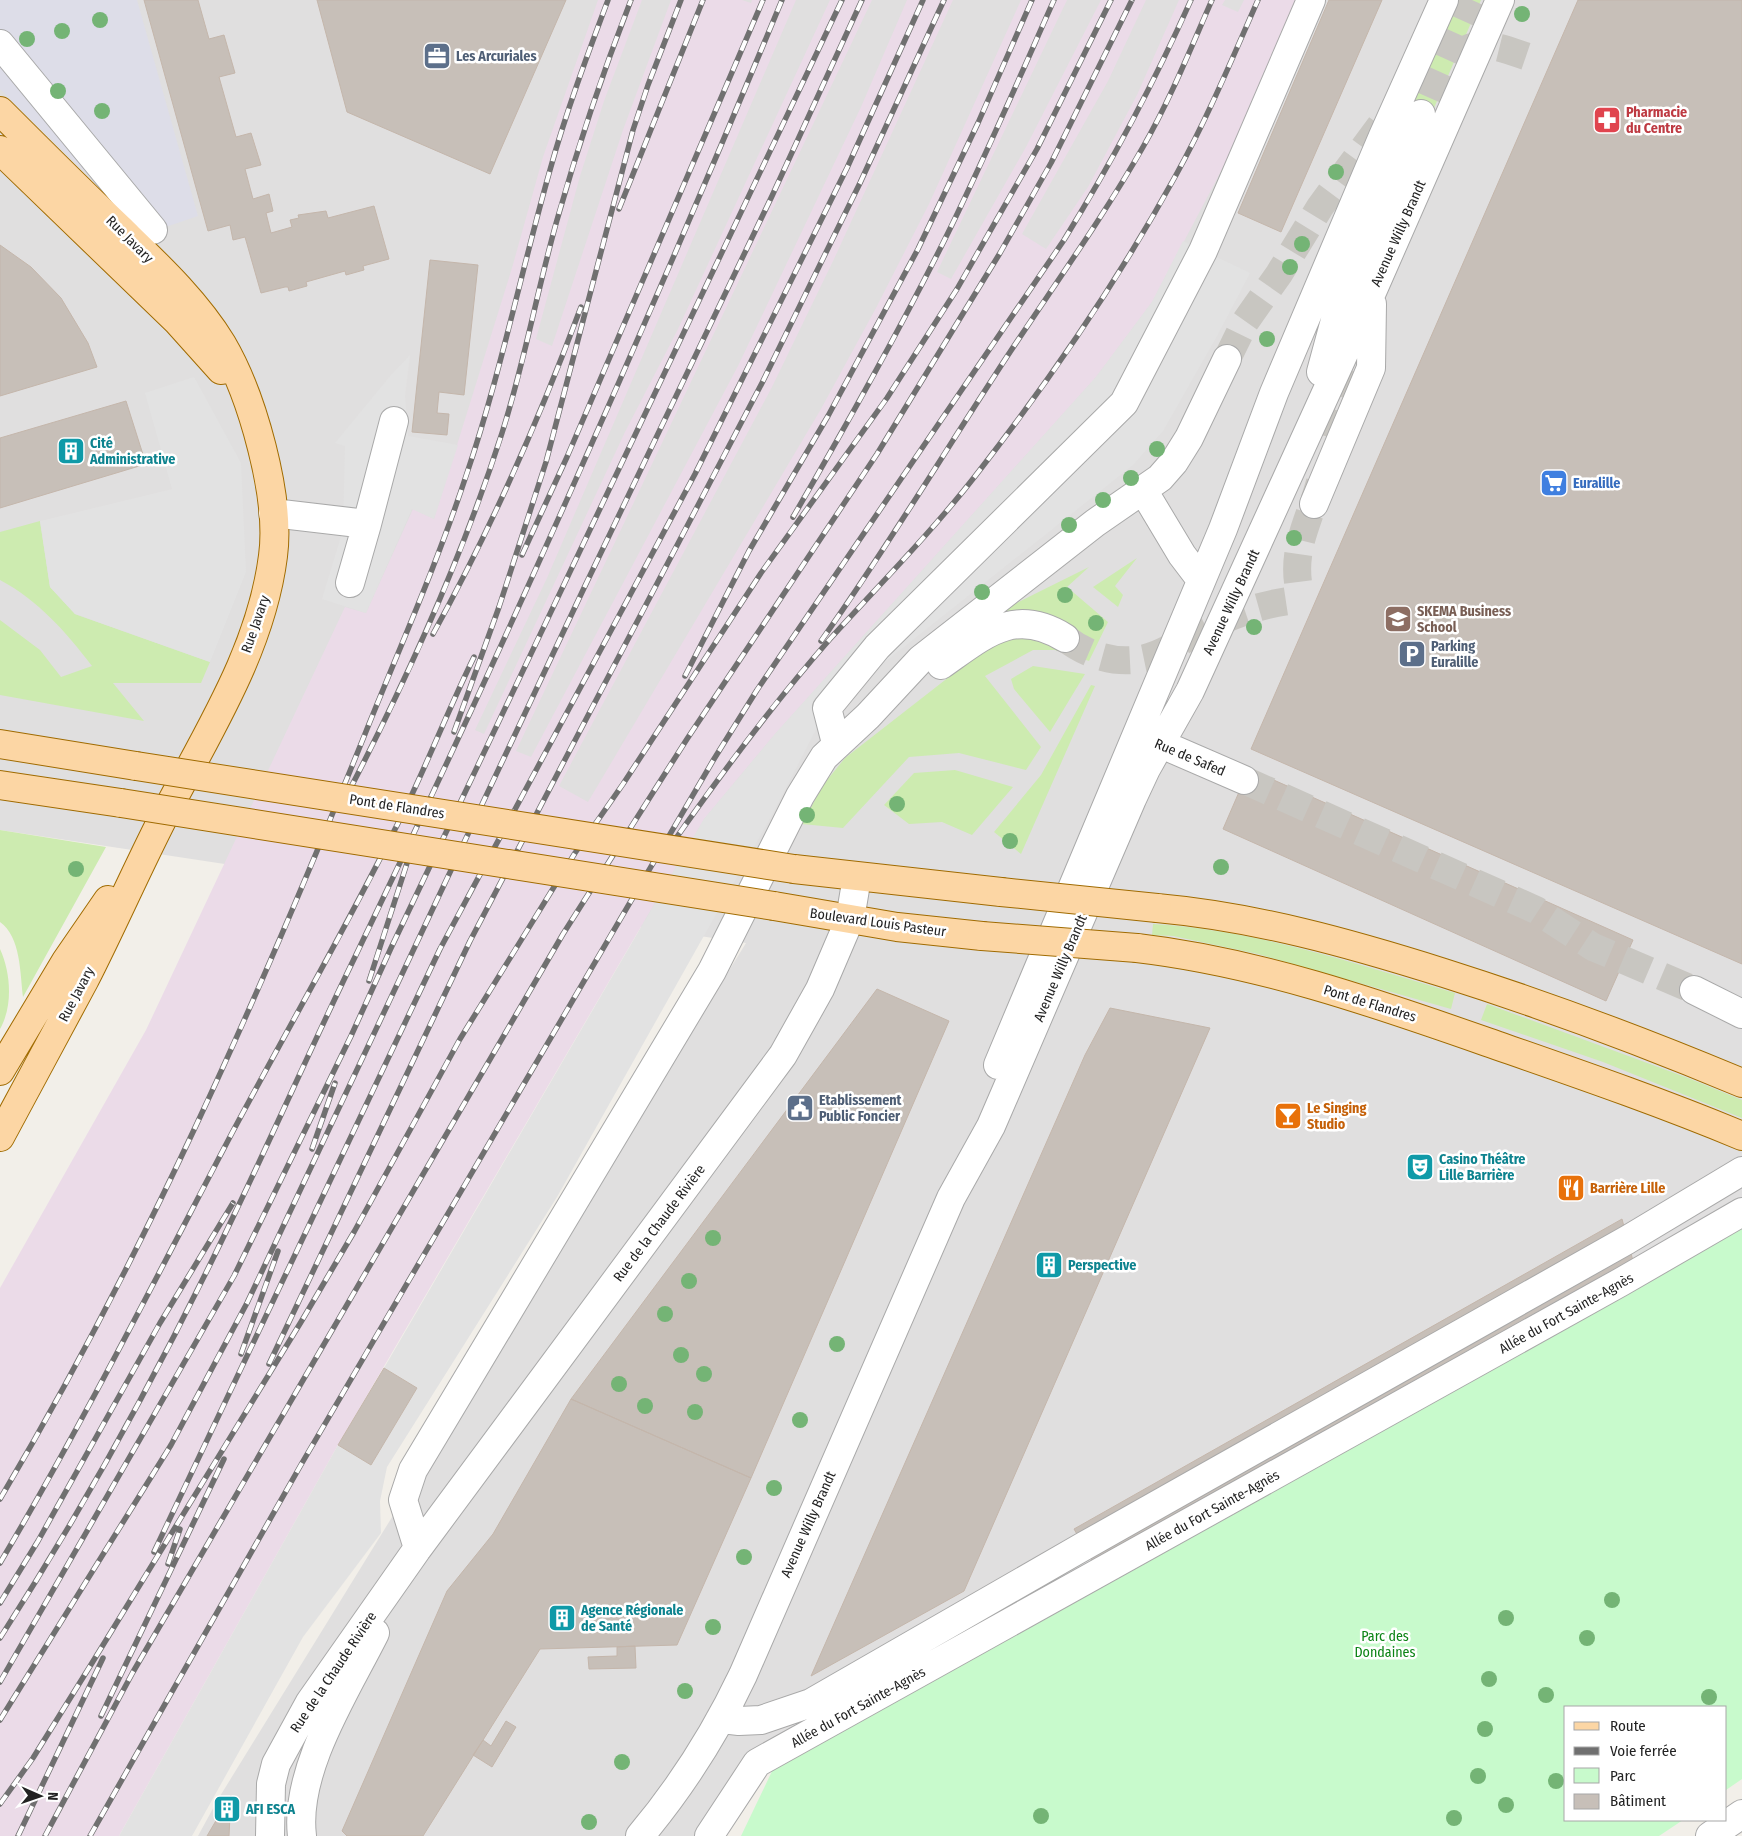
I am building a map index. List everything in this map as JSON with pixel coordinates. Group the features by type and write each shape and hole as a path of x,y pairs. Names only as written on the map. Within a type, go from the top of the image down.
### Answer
{"main road":[{"name":"Rue Javary","path":"0,112 153,261 197,309 222,345 234,368 249,410 266,466 273,513 273,554 260,618 224,701 161,823 84,980 0,1137"},
{"name":"Rue Javary","path":"0,150 190,334 220,369 249,410"},
{"name":"Pont de Flandres","path":"0,744 794,869 857,877"},
{"name":"Boulevard Louis Pasteur","path":"0,785 850,919 982,936"},
{"name":"Rue Javary","path":"0,1071 66,961 161,823"},
{"path":"857,877 1211,913 1252,920 1349,944 1509,994 1605,1028 1742,1083"},
{"name":"Pont de Flandres","path":"982,936 1168,951 1254,969 1371,1002 1625,1089 1742,1136"}],"street":[{"path":"836,743 827,708 877,647 1124,403 1203,252 1311,0"},
{"path":"1410,80 1424,0"},
{"name":"Avenue Willy Brandt","path":"951,1198 975,1120 1223,529 1274,392 1383,136 1410,80 1444,0"},
{"name":"Avenue Willy Brandt","path":"640,1836 676,1793 722,1719 951,1198 991,1126 1132,799 1190,690 1372,292 1500,0"},
{"name":"Rue Javary","path":"0,44 153,230"},
{"path":"1301,448 1337,313 1421,114"},
{"path":"1314,504 1371,368 1372,292"},
{"path":"868,716 921,659 1095,523 1160,478 1174,462 1189,438 1226,359"},
{"path":"350,582 394,421"},
{"path":"1143,490 1182,556 1201,580"},
{"path":"273,513 367,524"},
{"path":"418,1548 403,1500 413,1470 712,970 811,775 836,743 868,716 982,636 1006,625 1028,624 1047,627 1065,638"},
{"name":"Rue de Safed","path":"1136,734 1244,780"},
{"name":"Rue de la Chaude Rivière","path":"270,1836 271,1784 285,1745 310,1702 418,1548 783,1056 820,989 850,919 857,877"},
{"path":"1694,990 1742,1014"},
{"path":"722,1719 739,1722 760,1720 811,1703 1084,1546 1628,1240 1742,1171"},
{"name":"Allée du Fort Sainte-Agnès","path":"709,1836 757,1763 1621,1282 1742,1212"},
{"name":"Rue de la Chaude Rivière","path":"302,1836 305,1790 315,1757 418,1548"},
{"path":"1710,1836 1742,1814"}],"shaded area":[{"path":"0,0 1742,0 1742,1211 757,1763 707,1836 198,1836 217,1801 746,943 0,830"},
{"path":"0,0 137,0 198,216 148,233 0,89"},
{"path":"598,0 642,0 604,101 580,176 536,339 552,346 623,130 671,0 742,0 751,3 752,0 796,0 547,578 475,730 484,734 625,432 678,329 830,0 872,0 516,751 531,757 738,366 861,107 907,0 953,0 834,259 772,387 559,786 588,802 821,409 876,308 929,204 1021,0 1067,0 937,272 951,279 1026,147 1101,0 1146,0 1108,81 1022,234 1046,249 1088,187 1137,95 1179,0 1225,0 1222,5 1238,12 1244,0 1301,0 1259,99 1152,302 1096,377 775,734 704,819 338,1445 119,1836 0,1836 0,1288 146,1030 345,607 366,613 413,509 434,519 512,268 543,157"},
{"path":"1183,241 1250,273 1163,431 1133,465 827,708 773,813 557,1197 387,1467 380,1501 381,1533 303,1637 192,1836 119,1836 338,1445 371,1465 417,1388 384,1368 704,819 775,734 1096,377 1152,302"},
{"path":"410,355 405,395 408,436 458,445 434,519 412,509 366,613 322,599 343,530 345,446 335,443"},
{"path":"194,377 241,463 246,572 210,662 75,614 50,587 40,521 172,489 145,393"}],"green space":[{"path":"1458,0 1481,0 1434,108 1415,100"},
{"path":"40,521 50,587 75,614 210,662 201,683 113,683 144,721 0,695 0,620 40,650 61,677 92,666 51,618 27,597 0,580 0,532"},
{"path":"1137,558 1115,586 1123,595 1118,607 1093,587"},
{"path":"1089,567 1067,587 1108,622 1089,661 1055,650 1033,650 985,676 1041,747 1026,770 959,753 909,757 843,828 802,824 823,785 845,758 990,645 1056,621 1020,611 984,619"},
{"path":"1033,666 1085,674 1050,732 1014,689 1011,679"},
{"path":"1091,685 1095,686 1021,854 994,832 1041,775"},
{"path":"955,770 1013,787 972,835 942,822 909,824 884,805 914,773"},
{"path":"0,830 106,847 23,997 16,946 7,929 0,922"},
{"path":"1153,924 1192,927 1230,933 1344,960 1455,993 1451,1009 1258,954 1173,936 1152,935"},
{"path":"0,949 4,958 8,979 9,1000 0,1029"},
{"path":"1487,1004 1688,1078 1742,1100 1742,1118 1603,1062 1481,1020"},
{"name":"Parc des Dondaines","path":"1742,1225 1742,1779 1727,1789 1727,1706 1564,1706 1564,1821 1682,1821 1659,1836 741,1836 775,1765"}],"building":[{"path":"144,0 198,0 209,39 224,35 235,73 219,77 236,137 251,133 261,165 245,169 253,199 269,194 273,211 266,213 271,233 292,227 290,220 299,218 298,215 326,211 328,218 374,206 389,259 363,266 364,270 346,275 345,271 306,282 307,286 289,291 288,287 285,287 261,293 245,237 233,240 230,225 208,231"},
{"name":"Les Arcuriales","path":"317,0 566,0 490,174 347,112"},
{"path":"1329,0 1382,0 1281,232 1238,213"},
{"name":"Euralille","path":"1578,0 1742,0 1742,964 1251,749"},
{"path":"0,245 31,267 61,298 88,343 97,367 0,396"},
{"path":"430,260 478,265 464,395 439,392 437,413 449,414 447,435 412,432"},
{"name":"Cité Administrative","path":"126,401 146,464 0,508 0,438"},
{"path":"1249,769 1633,940 1606,1001 1223,829"},
{"path":"877,989 949,1021 751,1478 571,1399"},
{"name":"Perspective","path":"1110,1008 1210,1028 964,1591 811,1676 1085,1055"},
{"path":"1622,1219 1633,1261 1093,1562 1074,1529"},
{"path":"384,1368 417,1388 371,1465 338,1445"},
{"name":"Agence Régionale de Santé","path":"571,1399 751,1478 677,1645 540,1649 423,1836 347,1836 342,1831 447,1591 493,1534"},
{"path":"635,1646 636,1668 589,1669 588,1657 617,1656 617,1647"},
{"path":"506,1721 516,1727 492,1767 473,1755 483,1740 491,1746"},
{"name":"AFI ESCA","path":"231,1795 229,1836 207,1836"}],"tunnel":[{"path":"1415,137 1421,114 1472,0"},
{"path":"1459,53 1476,46 1493,46 1528,57"},
{"path":"1227,359 1245,322 1279,274 1320,207 1383,122"},
{"path":"1332,438 1360,338"},
{"path":"1298,582 1297,568 1300,543 1320,482"},
{"path":"1065,638 1082,649 1110,659 1140,659 1156,655 1202,630 1233,616 1255,608 1289,601"},
{"path":"1244,780 1536,910 1593,947 1694,990"}],"railway":[{"path":"0,1499 53,1407 103,1314 197,1124 284,930 417,606 455,509 478,438 500,362 556,148 608,0"},
{"path":"349,791 393,704 452,571 470,525 510,407 565,192 591,109 631,0"},
{"path":"454,732 499,607 546,462 633,130 648,85 681,0"},
{"path":"619,209 703,0"},
{"path":"522,555 567,457 763,0"},
{"path":"0,1638 64,1535 124,1430 181,1323 234,1215 521,602 628,362 782,0"},
{"path":"0,1682 234,1276 351,1036 391,948 842,0"},
{"path":"0,1720 171,1445 247,1303 584,588 772,196 862,0"},
{"path":"154,1552 440,949 695,474 847,168 923,0"},
{"path":"269,1364 470,941 762,383 860,183 944,0"},
{"path":"685,676 749,551 828,416 918,249 978,123 1032,0"},
{"path":"793,517 871,380 944,241 1054,0"},
{"path":"0,1804 33,1758 301,1322 354,1232 460,1039 575,853 623,784 761,573 887,398 957,289 1037,149 1111,0"},
{"path":"45,1836 133,1672 563,934 687,739 877,454 1000,253 1051,163 1132,0"},
{"path":"90,1836 302,1463 714,759 757,690 1064,240 1132,122 1191,0"},
{"path":"821,641 888,543 995,375 1126,176 1162,111 1212,0"},
{"path":"667,851 766,716 830,639 959,496 1057,366 1131,253 1176,175 1209,111 1258,0"},
{"path":"433,634 475,554 513,474 581,307"},
{"path":"0,1563 90,1404 232,1133 364,889 406,807 474,657"},
{"path":"369,981 409,857"},
{"path":"312,1149 335,1083"},
{"path":"0,1603 38,1541 160,1323 233,1203"},
{"path":"241,1354 278,1251"},
{"path":"101,1716 224,1459"},
{"path":"168,1564 180,1529"},
{"path":"18,1836 103,1658"}],"place":[{"name":"Les Arcuriales","path":"437,56"},
{"name":"Pharmacie du Centre","path":"1607,120"},
{"name":"Cité Administrative","path":"71,451"},
{"name":"Euralille","path":"1554,483"},
{"name":"SKEMA Business School","path":"1398,619"},
{"name":"Parking Euralille","path":"1412,654"},
{"name":"Etablissement Public Foncier","path":"800,1108"},
{"name":"Le Singing Studio","path":"1288,1116"},
{"name":"Casino Théâtre Lille Barrière","path":"1420,1167"},
{"name":"Barrière Lille","path":"1571,1188"},
{"name":"Perspective","path":"1049,1265"},
{"name":"Agence Régionale de Santé","path":"562,1618"},
{"name":"AFI ESCA","path":"227,1809"}]}
